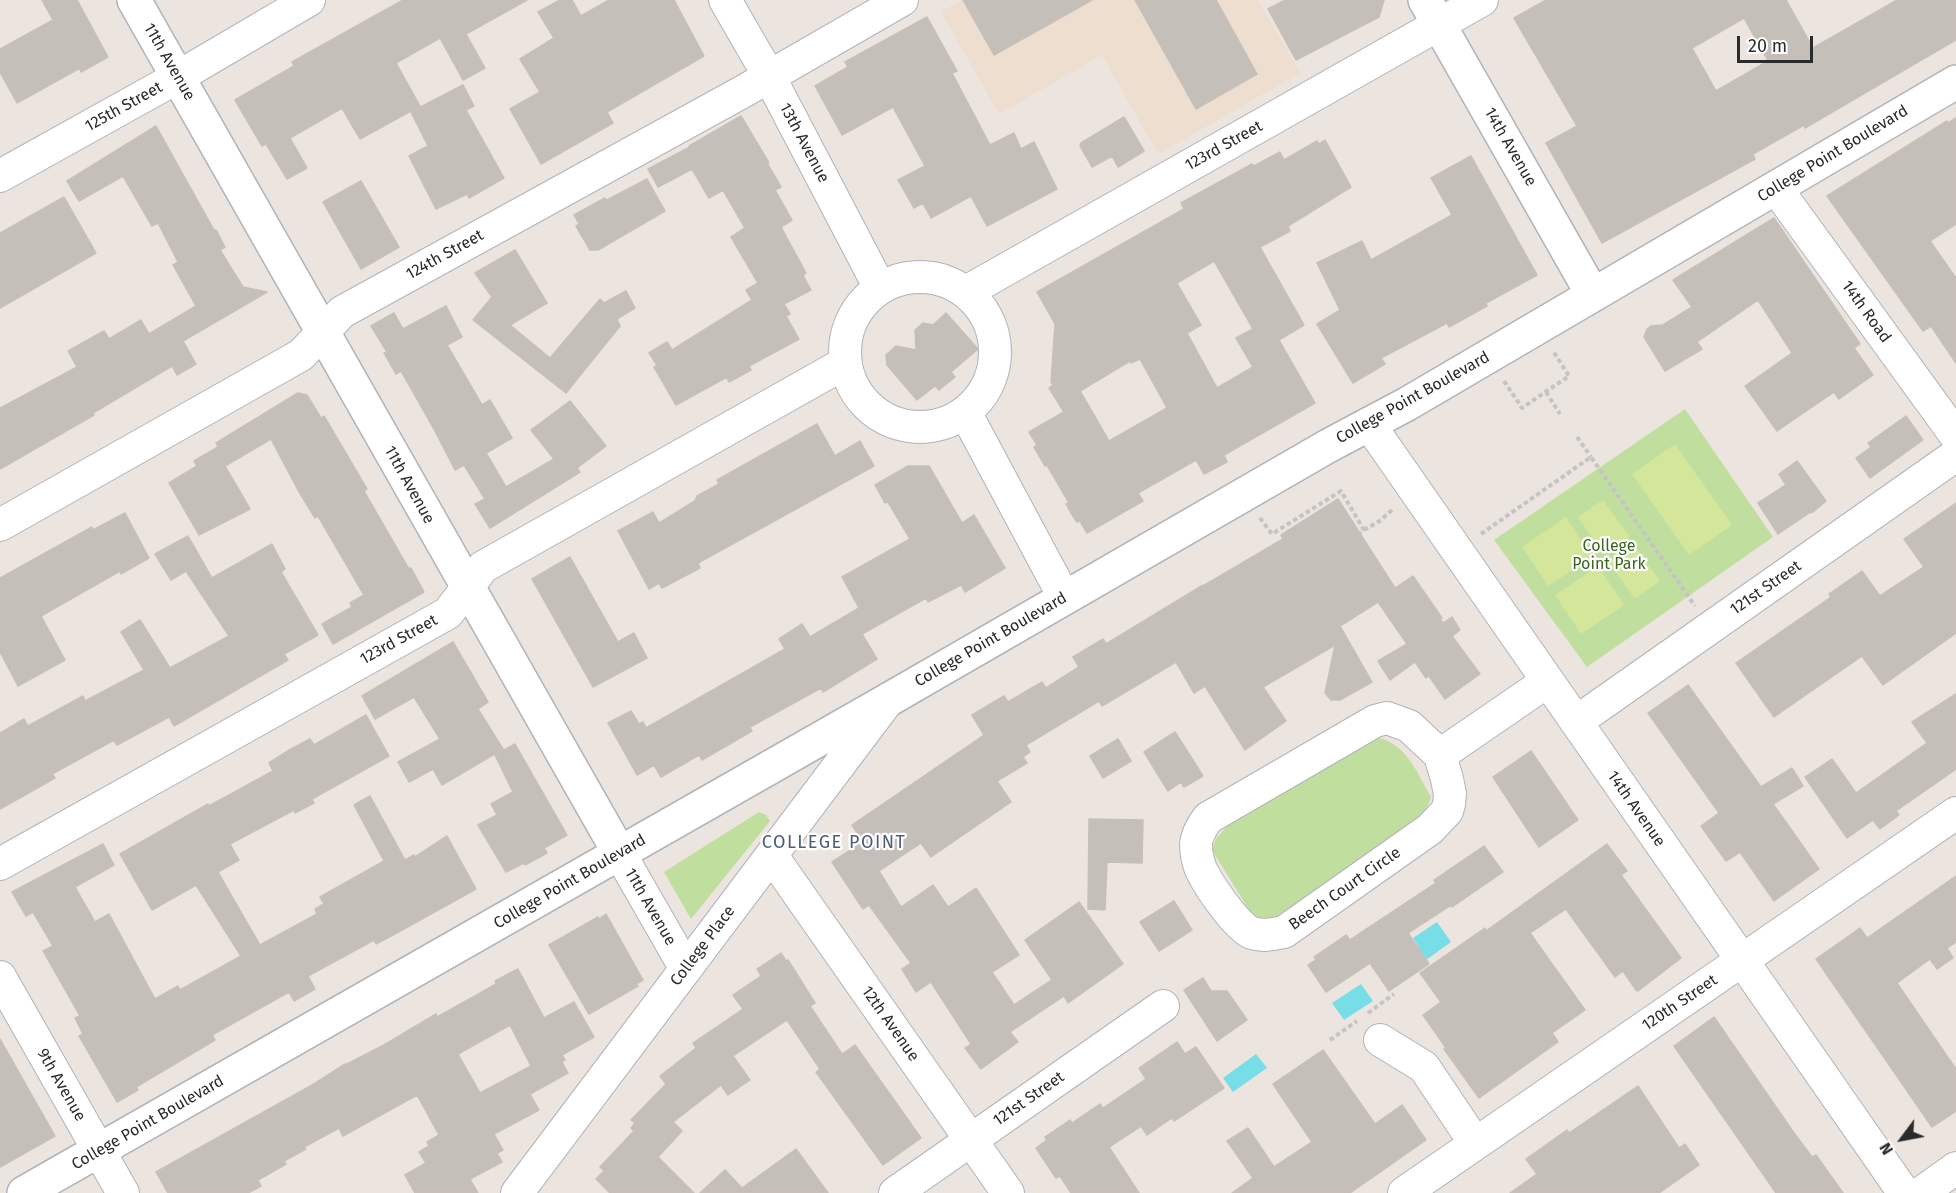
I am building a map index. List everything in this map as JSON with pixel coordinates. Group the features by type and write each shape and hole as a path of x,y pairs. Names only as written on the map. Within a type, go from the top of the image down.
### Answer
{"street":[{"name":"11th Avenue","path":"134,0 686,969"},
{"name":"125th Street","path":"0,176 178,77 309,0"},
{"name":"13th Avenue","path":"725,0 769,76 880,288"},
{"name":"124th Street","path":"0,525 301,355 342,312 902,0"},
{"name":"123rd Street","path":"966,292 1432,12 1482,0"},
{"name":"14th Avenue","path":"1432,12 1593,295"},
{"name":"College Point Boulevard","path":"24,1193 620,854 1317,451 1369,424 1956,82"},
{"name":"14th Road","path":"1776,188 1956,436"},
{"path":"911,276 928,276 954,284 966,292 974,298 988,319 995,338 996,358 993,373 984,392 965,412 949,422 929,427 907,426 891,422 863,402 853,387 845,363 845,348 850,324 864,301 891,282 911,276"},
{"name":"123rd Street","path":"0,864 448,613 483,567 845,363"},
{"path":"965,412 1064,597"},
{"name":"14th Avenue","path":"1369,424 1904,1193"},
{"name":"121st Street","path":"1576,722 1956,455"},
{"path":"1440,755 1548,681"},
{"name":"College Place","path":"517,1193 890,699"},
{"name":"Beech Court Circle","path":"1387,718 1408,726 1440,755 1450,794 1447,811 1439,821 1284,932 1265,936 1242,928 1233,919 1200,868 1196,845 1200,829 1208,818 1376,721 1387,718"},
{"name":"120th Street","path":"1404,1193 1956,813"},
{"name":"12th Avenue","path":"772,856 1008,1193"},
{"name":"9th Avenue","path":"0,977 123,1193"},
{"name":"121st Street","path":"895,1193 1163,1006"},
{"path":"1380,1040 1424,1067 1475,1143"},
{"path":"1921,1193 1956,1168"}],"path":[{"path":"1503,381 1522,408 1569,376 1554,352"},
{"path":"1546,392 1560,414"},
{"path":"1577,437 1697,609"},
{"path":"1479,535 1591,457"},
{"path":"1259,517 1272,534 1341,491 1362,531 1383,519 1394,509"}],"shaded area":[{"path":"962,0 1258,0 1300,73 1158,154 1102,55 999,114 941,12"}],"green space":[{"name":"College Point Park","path":"1685,409 1773,537 1587,667 1494,540"},
{"path":"1675,444 1732,525 1689,555 1632,474"},
{"path":"1603,500 1630,537 1604,555 1578,517"},
{"path":"1566,517 1592,557 1548,586 1522,547"},
{"path":"1633,543 1660,581 1635,599 1608,561"},
{"path":"1598,566 1624,605 1581,634 1555,595"},
{"path":"1376,737 1396,746 1410,760 1431,797 1427,808 1418,819 1277,916 1266,919 1256,915 1249,910 1212,850 1216,839 1226,827"},
{"path":"759,812 766,815 770,821 691,919 664,872"}],"water":[{"path":"1437,922 1451,942 1422,963 1413,951 1419,947 1413,938"},
{"path":"1361,984 1373,1001 1344,1020 1332,1003"},
{"path":"1256,1054 1267,1068 1233,1092 1223,1078"}],"building":[{"path":"42,0 77,0 108,57 81,72 80,68 17,103 0,72 0,49 53,20"},
{"path":"403,0 527,0 466,34 485,68 463,80 440,38 396,63 420,106 360,139 342,108 290,138 307,168 287,179 266,144 262,146 235,100 294,66 292,62"},
{"path":"560,0 572,0 581,16 609,0 674,0 704,56 607,112 613,123 541,164 510,109 540,92 520,59 554,38 538,12"},
{"path":"963,0 1092,0 994,55"},
{"path":"1135,0 1216,0 1257,74 1196,109"},
{"path":"1285,0 1384,0 1379,17 1296,60 1268,9"},
{"path":"1546,0 1786,0 1813,48 1897,0 1956,0 1956,40 1805,128 1804,125 1753,154 1755,159 1602,243 1546,143 1577,126 1514,18","holes":["1744,18 1768,61 1716,91 1692,48"]},
{"path":"927,17 957,71 952,73 990,145 1014,133 1021,149 1034,142 1057,189 987,226 971,196 931,218 923,203 914,208 898,180 925,166 893,107 842,135 815,86 848,67 845,62"},
{"path":"463,85 474,106 466,110 504,178 469,198 467,194 436,209 409,156 428,146 411,112"},
{"path":"741,116 781,187 775,190 792,220 781,227 806,273 803,275 811,290 784,304 790,314 786,316 799,339 749,366 751,370 729,382 727,377 676,405 654,367 657,365 649,353 667,342 672,350 752,300 746,290 758,283 731,237 745,228 723,190 709,198 692,169 658,187 648,169"},
{"path":"1124,117 1144,151 1118,167 1112,156 1092,167 1080,146 1081,143"},
{"path":"1956,118 1956,224 1930,241 1956,278 1956,363 1931,326 1923,331 1827,196 1947,121 1948,123"},
{"path":"156,126 216,230 225,247 220,250 243,287 267,292 183,341 196,364 177,375 172,366 93,413 94,415 0,469 0,408 77,367 68,351 104,331 109,339 141,320 149,334 196,306 173,265 178,262 158,223 152,226 123,176 79,201 67,181"},
{"path":"1325,140 1351,187 1288,226 1290,231 1260,247 1304,325 1279,340 1315,403 1224,455 1227,462 1204,474 1196,460 1138,493 1143,501 1087,533 1080,521 1077,522 1071,513 1066,504 1069,503 1034,447 1037,445 1029,432 1064,412 1049,388 1053,385 1051,382 1055,324 1037,292 1184,209 1181,203 1252,164 1254,166 1280,152 1284,160 1317,141 1319,144","holes":["1214,261 1253,329 1236,338 1253,367 1217,388 1187,333 1201,325 1177,283","1140,359 1167,408 1109,441 1080,391 1130,361 1131,363"]},
{"path":"1471,156 1537,275 1486,303 1487,306 1449,327 1447,323 1381,358 1385,364 1353,383 1317,324 1340,310 1317,263 1362,241 1371,260 1452,215 1431,178"},
{"path":"647,179 665,211 598,250 590,250 576,226 579,224 574,215"},
{"path":"361,181 399,247 361,269 323,202"},
{"path":"64,197 96,253 0,308 0,233"},
{"path":"1774,218 1860,344 1854,348 1873,375 1839,399 1834,392 1777,431 1745,386 1792,353 1758,300 1697,342 1702,349 1665,371 1644,337 1651,326 1663,325 1692,307 1673,280"},
{"path":"515,250 547,303 510,325 550,358 600,299 604,303 626,291 635,308 617,319 620,326 566,393 473,320 492,297 475,273"},
{"path":"446,306 462,337 447,345 482,405 490,400 512,438 486,453 506,487 554,459 531,430 570,401 606,446 577,468 580,472 490,528 475,504 485,499 464,465 455,470 401,371 396,374 384,353 387,352 371,326 394,313 403,329"},
{"path":"946,313 978,349 951,372 955,377 939,390 935,386 917,400 887,365 886,355 896,346 916,350 915,330 923,323 933,325"},
{"path":"298,393 307,395 321,418 324,416 367,489 364,491 424,592 333,644 322,624 352,607 350,603 364,595 318,516 315,518 298,490 271,439 225,466 250,509 199,535 169,483 197,466 194,461 218,447 216,443"},
{"path":"1906,416 1923,440 1870,478 1856,458 1871,447 1868,443"},
{"path":"817,424 835,456 860,441 874,466 698,563 700,568 662,588 659,583 649,589 618,531 653,512 659,523 695,501 697,496 719,484 717,480"},
{"path":"1797,461 1826,501 1778,534 1758,503 1786,485 1779,474"},
{"path":"908,466 929,466 962,523 974,515 1005,568 965,592 961,585 928,602 926,598 862,634 877,659 823,692 821,688 750,727 752,731 702,760 699,755 661,777 654,765 637,775 608,723 631,711 639,724 643,722 646,728 785,649 779,639 802,624 810,637 859,608 842,577 910,539 875,485"},
{"path":"1338,499 1395,588 1413,576 1442,618 1440,619 1443,623 1452,617 1460,630 1452,636 1480,674 1445,699 1429,676 1426,678 1415,662 1390,680 1378,661 1407,644 1378,602 1340,626 1372,682 1340,700 1331,700 1325,693 1335,645 1263,687 1286,721 1245,750 1205,686 1194,693 1176,662 1102,706 1099,701 1026,745 1030,752 1023,757 1027,763 997,781 1011,802 931,857 921,843 879,871 901,907 933,885 948,907 976,888 1019,955 992,972 1014,1005 1052,980 1025,940 1079,902 1123,964 1068,1003 1064,996 1010,1032 1018,1042 981,1069 965,1048 971,1044 931,982 916,992 902,969 911,963 869,905 863,909 832,862 863,842 852,825 984,735 972,715 1004,696 1008,702 1042,682 1046,688 1079,667 1073,657 1103,639 1106,644 1283,539 1281,535"},
{"path":"1956,503 1956,633 1883,685 1862,656 1774,717 1736,663 1831,597 1829,594 1862,571 1880,596 1924,567 1904,539"},
{"path":"125,513 149,558 121,574 120,571 41,616 65,660 18,686 0,652 0,578 92,527 93,530"},
{"path":"188,536 212,578 272,544 285,569 281,572 318,635 284,654 288,660 174,726 169,717 117,745 114,740 52,774 55,778 0,809 0,733 24,719 28,726 83,696 85,701 144,670 121,632 140,620 170,668 229,636 186,571 171,580 155,554"},
{"path":"570,557 618,642 634,633 647,658 593,687 532,579"},
{"path":"453,642 488,702 478,709 503,749 442,785 433,769 409,782 398,762 440,739 414,697 375,719 362,696"},
{"path":"1688,685 1761,787 1792,768 1803,786 1773,804 1819,869 1774,901 1740,852 1726,861 1701,826 1719,813 1648,713"},
{"path":"1956,694 1956,769 1896,811 1899,815 1880,829 1873,820 1847,838 1805,777 1832,759 1856,793 1927,743 1912,722"},
{"path":"366,715 389,756 312,799 314,803 295,813 294,810 230,844 239,860 218,872 260,945 317,914 315,909 324,904 320,897 384,861 354,805 370,796 405,860 414,855 415,857 447,836 476,889 376,944 374,940 308,976 315,989 294,1001 289,992 212,1035 215,1040 136,1087 138,1090 117,1102 79,1036 83,1034 75,1018 80,1016 43,951 53,946 33,912 26,916 12,892 103,844 114,865 75,887 95,922 109,914 155,999 178,986 180,990 241,956 196,885 152,910 120,854 208,804 209,806 273,771 269,763 291,749 310,739 314,745"},
{"path":"1175,732 1203,776 1184,787 1181,782 1168,791 1144,752"},
{"path":"1118,739 1131,761 1103,778 1090,756"},
{"path":"515,744 567,835 544,848 547,853 506,872 478,825 497,815 491,804 513,792 495,755"},
{"path":"1531,751 1578,820 1539,847 1493,777"},
{"path":"1089,819 1143,820 1142,863 1107,862 1105,910 1088,909"},
{"path":"1607,844 1627,871 1621,875 1681,958 1638,991 1623,971 1615,977 1566,909 1530,933 1585,1010 1552,1033 1558,1042 1479,1098 1423,1015 1441,1002 1420,973 1485,928 1486,931"},
{"path":"1484,846 1503,872 1452,907 1451,905 1408,933 1429,964 1389,991 1370,963 1326,992 1308,965 1316,960 1314,957 1346,935 1350,940 1436,883 1434,880"},
{"path":"1956,876 1956,942 1947,948 1953,958 1937,969 1930,959 1897,983 1956,1069 1956,1111 1932,1127 1816,959 1860,928 1867,938"},
{"path":"1174,901 1192,930 1159,951 1140,922"},
{"path":"606,914 643,980 636,984 638,986 589,1014 549,945"},
{"path":"781,953 786,961 788,960 815,1003 810,1006 842,1054 855,1045 921,1138 883,1165 816,1072 820,1069 787,1020 733,1056 750,1080 728,1095 721,1085 673,1122 682,1131 658,1157 694,1193 610,1193 596,1179 604,1171 600,1167 634,1131 631,1128 635,1123 631,1120 666,1084 660,1076 696,1048 693,1043 743,1009 733,995 761,976 757,969"},
{"path":"518,969 544,1018 574,1002 594,1037 562,1055 565,1060 562,1062 568,1073 530,1094 539,1110 494,1134 503,1150 497,1153 502,1162 470,1179 478,1193 415,1193 405,1175 426,1163 419,1152 429,1146 427,1142 439,1135 417,1095 343,1136 339,1128 304,1147 306,1149 284,1161 286,1164 258,1180 261,1186 248,1193 168,1193 156,1172 314,1084 345,1064 384,1045 436,1014 437,1017 475,996 496,984 495,981","holes":["510,1025 531,1066 480,1093 458,1054"]},
{"path":"1203,978 1211,991 1227,991 1247,1020 1217,1041 1184,990"},
{"path":"1714,1017 1794,1133 1812,1157 1816,1155 1843,1193 1776,1193 1674,1046"},
{"path":"0,1039 55,1136 0,1167"},
{"path":"1177,1042 1185,1054 1196,1047 1224,1088 1174,1121 1172,1118 1147,1135 1141,1126 1109,1147 1139,1193 1071,1193 1060,1176 1056,1178 1036,1148 1047,1140 1045,1137 1070,1120 1072,1123 1100,1104 1103,1108 1146,1079 1139,1068"},
{"path":"1323,1050 1375,1124 1402,1105 1426,1140 1350,1193 1232,1193 1253,1178 1227,1141 1248,1128 1274,1167 1312,1142 1273,1084"},
{"path":"1638,1086 1679,1148 1685,1144 1699,1165 1659,1193 1510,1193 1537,1174 1526,1159 1567,1130 1569,1133"},
{"path":"796,1149 828,1193 700,1193 725,1170 742,1188"}],"district":[{"name":"COLLEGE POINT","path":"834,843"}]}
